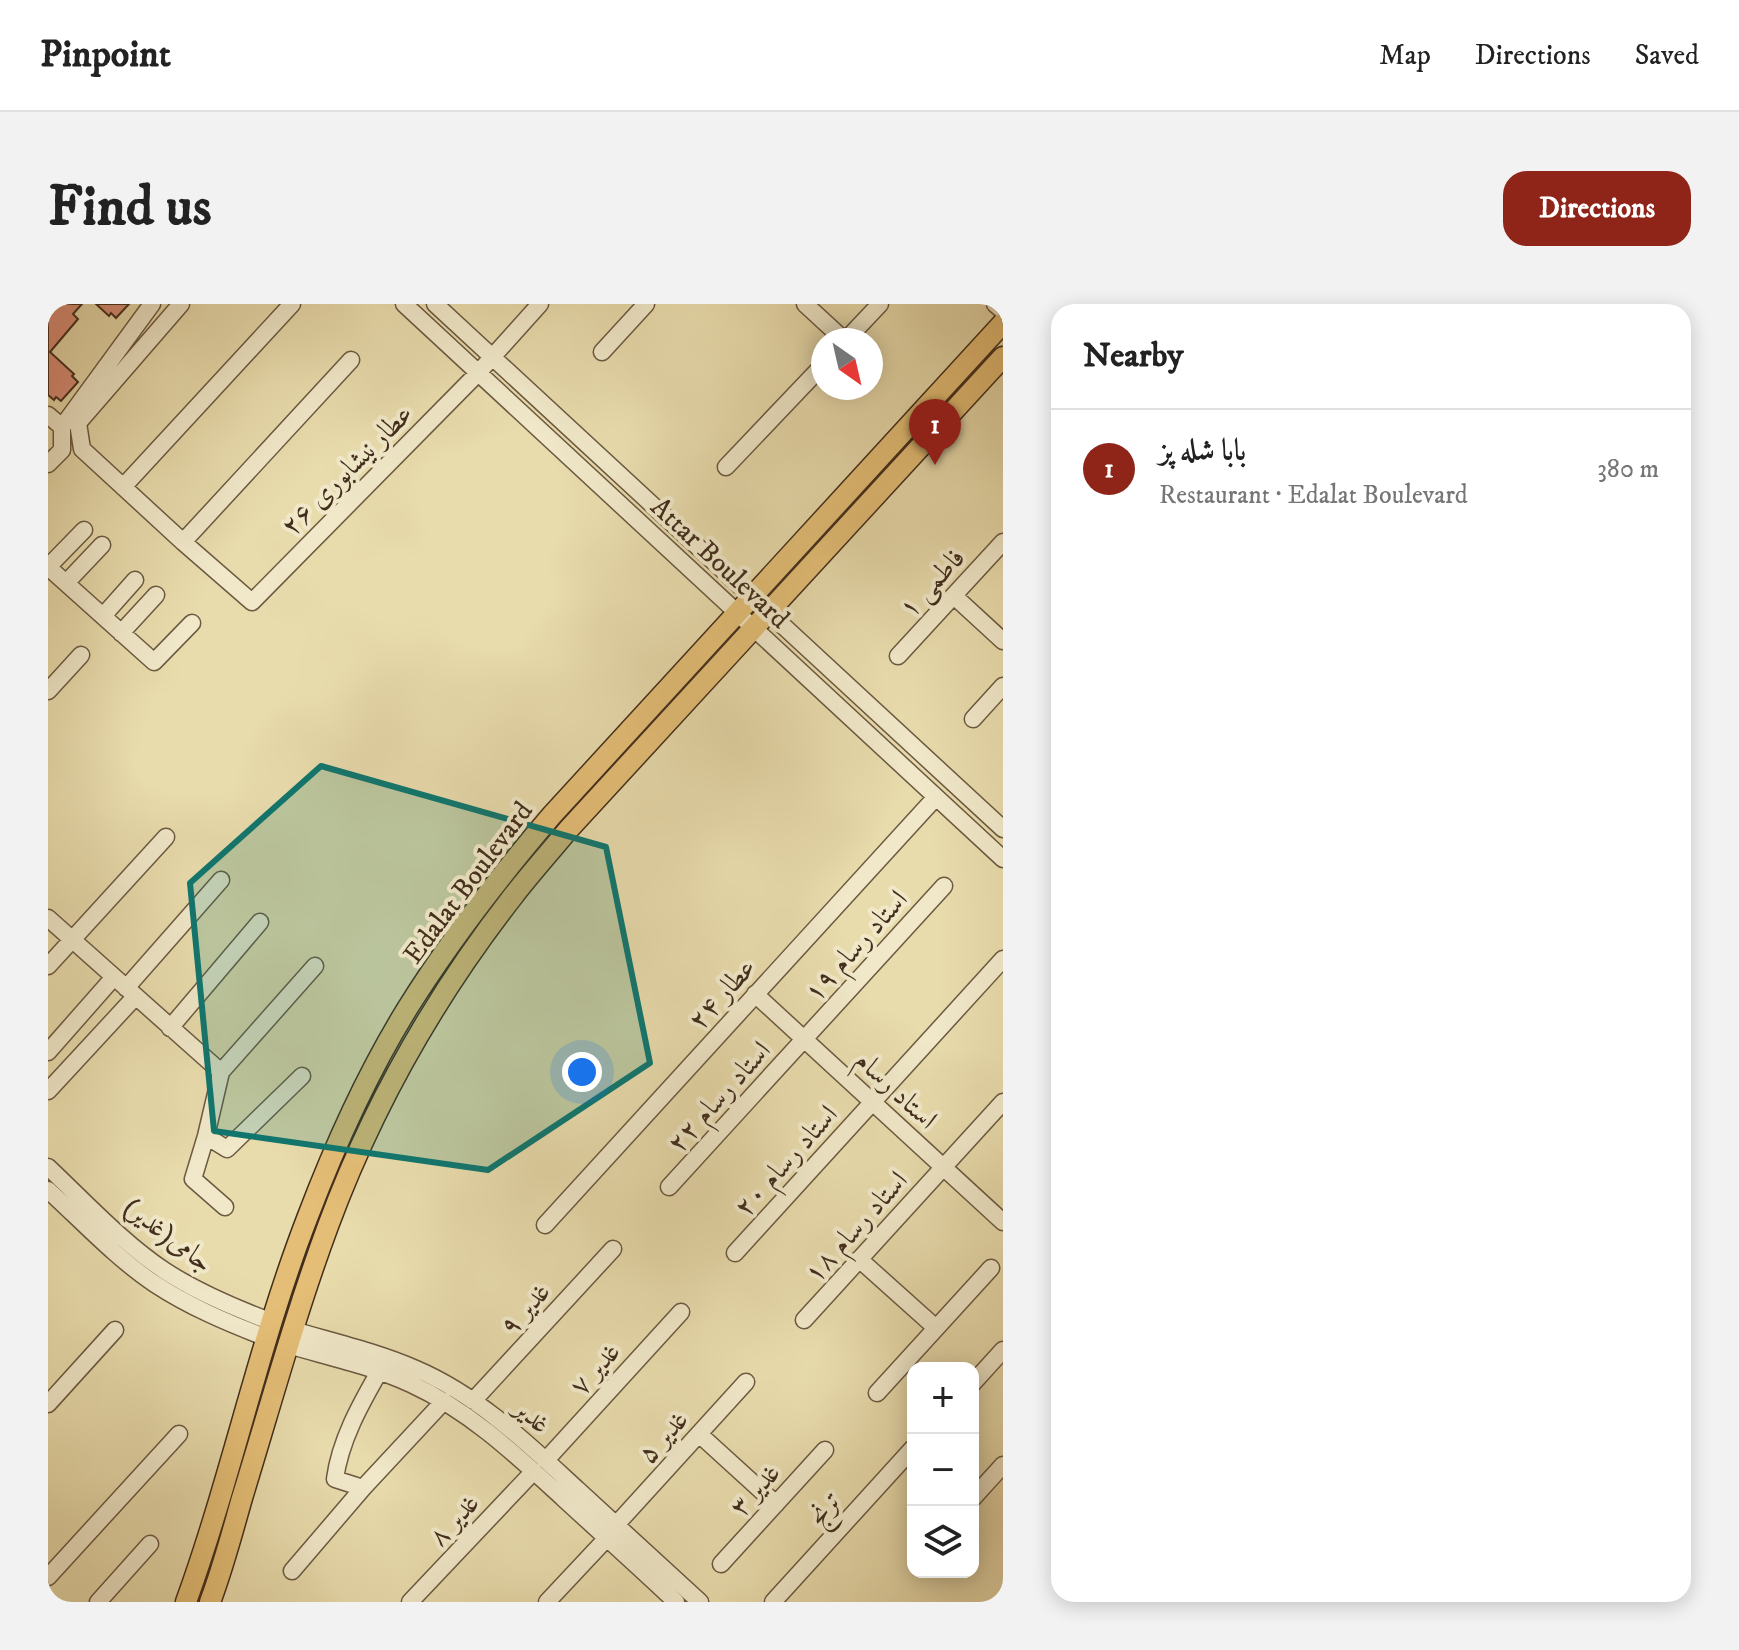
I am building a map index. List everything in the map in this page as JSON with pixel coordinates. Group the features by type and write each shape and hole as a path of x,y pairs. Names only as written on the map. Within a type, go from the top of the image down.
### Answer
{"main road":[{"name":"Edalat Boulevard","path":"186,1602 307,1219 335,1147 406,1011 497,880 552,815 1003,323"},
{"name":"Edalat Boulevard","path":"210,1602 328,1226 356,1156 389,1087 457,973 515,894 568,830 1003,357"},
{"path":"270,1330 291,1337"}],"street":[{"path":"51,455 62,450 62,427 152,304"},
{"path":"181,304 78,423 82,449 183,542 351,360"},
{"path":"123,487 292,304"},
{"name":"Attar Boulevard","path":"404,304 1003,859"},
{"name":"Attar Boulevard","path":"435,304 1003,829"},
{"name":"عطار نیشابوری ۲۶","path":"183,542 252,602 478,373 540,304"},
{"path":"602,352 646,304"},
{"path":"805,304 832,328"},
{"path":"857,328 880,304"},
{"path":"995,304 1003,311"},
{"path":"726,467 811,378"},
{"path":"48,415 62,427"},
{"path":"84,530 48,567 154,662 192,623"},
{"name":"فاطمی ۱","path":"898,656 1003,542"},
{"path":"66,583 102,545"},
{"path":"103,616 135,580"},
{"path":"121,633 156,595"},
{"path":"954,596 1003,641"},
{"path":"48,691 81,655"},
{"path":"973,719 1003,686"},
{"name":"عطار ۲۴","path":"545,1225 936,797"},
{"path":"48,966 166,837"},
{"path":"48,1091 125,988 221,880"},
{"name":"استاد رسام ۱۹","path":"804,1039 944,886"},
{"path":"48,918 221,1072"},
{"path":"170,1028 260,922"},
{"name":"استاد رسام ۲۰","path":"735,1253 1003,959"},
{"path":"225,1207 193,1179 221,1072 315,966"},
{"path":"48,1052 125,988"},
{"name":"استاد رسام","path":"755,994 1003,1222"},
{"name":"استاد رسام ۲۲","path":"669,1187 804,1039"},
{"path":"206,1136 227,1149 302,1076"},
{"name":"استاد رسام ۱۸","path":"804,1320 1003,1102"},
{"name":"جامی(غدیر)","path":"48,1167 130,1244 163,1270 270,1330"},
{"name":"جامی(غدیر)","path":"48,1190 154,1283 228,1323 270,1330"},
{"name":"غدیر ۹","path":"473,1401 613,1249"},
{"path":"859,1259 936,1328"},
{"path":"877,1393 991,1268"},
{"name":"غدیر ۷","path":"540,1466 681,1312"},
{"path":"48,1404 115,1330"},
{"name":"غدیر","path":"291,1337 410,1384 444,1401 540,1466 612,1532 700,1602"},
{"name":"غدیر","path":"291,1337 380,1355 452,1387 523,1439 540,1466"},
{"path":"979,1376 1003,1350"},
{"path":"363,1488 335,1479 357,1410 379,1372"},
{"name":"غدیر ۵","path":"547,1602 746,1382"},
{"path":"292,1571 444,1401"},
{"path":"48,1577 179,1434"},
{"path":"699,1434 776,1504"},
{"name":"غدیر ۳","path":"721,1564 825,1450"},
{"name":"ترنج","path":"773,1602 907,1455"},
{"path":"979,1491 1003,1465"},
{"name":"غدیر ۸","path":"410,1602 540,1466"},
{"name":"غدیر","path":"612,1532 676,1602"},
{"path":"98,1602 150,1544"}],"highlighted area":[{"path":"321,766 606,847 650,1063 488,1170 214,1131 190,883"}],"building":[{"path":"48,304 82,304 73,314 78,319 50,352 74,374 72,376 78,382 61,401 48,395"},
{"path":"96,304 129,304 116,318"}],"place":[{"name":"بابا شله پز","path":"935,465"}]}
